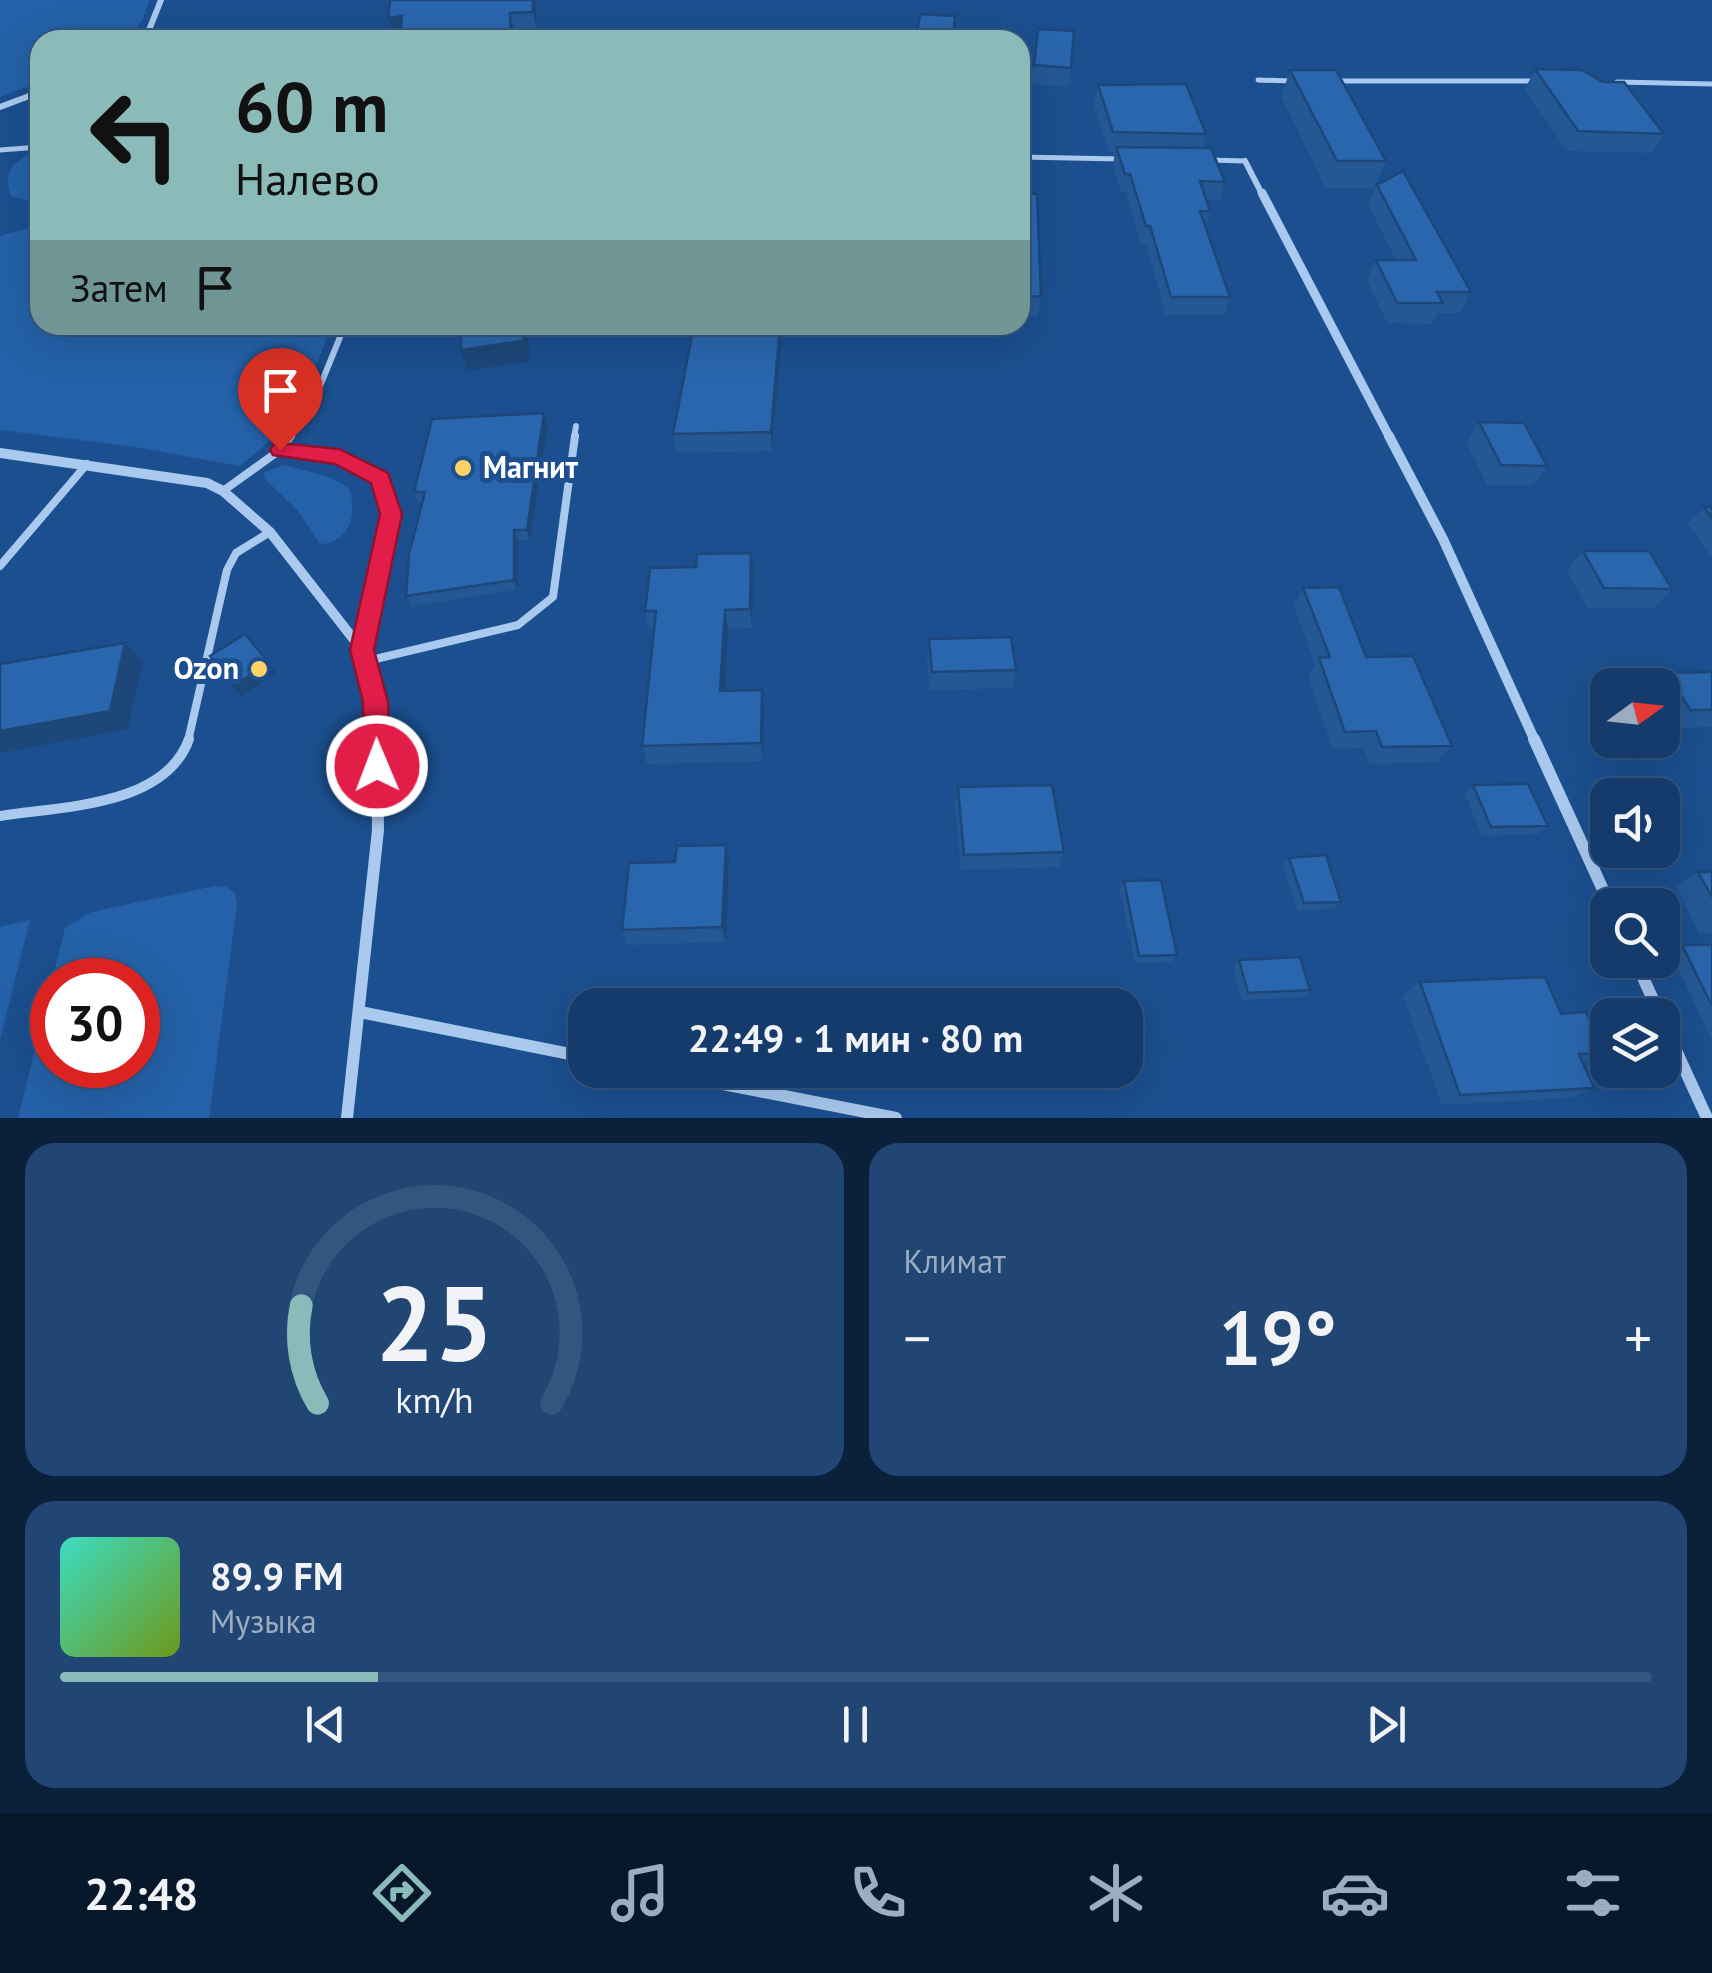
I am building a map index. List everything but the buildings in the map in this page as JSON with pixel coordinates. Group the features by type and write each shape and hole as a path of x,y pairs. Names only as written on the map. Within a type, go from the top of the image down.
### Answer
{"street":[{"path":"149,30 161,0"},
{"path":"0,107 30,96"},
{"path":"1246,160 1443,538 1602,888"},
{"path":"0,453 207,483 224,491 270,532 364,655 376,702 378,830 347,1118"},
{"path":"360,1012 568,1054"},
{"path":"1680,1057 1707,1118"},
{"path":"744,1088 896,1118"}],"lane":[{"path":"1258,80 1298,80"},
{"path":"1337,81 1552,82"},
{"path":"1605,82 1712,84"},
{"path":"0,150 30,148"},
{"path":"1030,157 1133,159"},
{"path":"1208,160 1246,160"},
{"path":"224,491 280,450 310,414 340,335"},
{"path":"280,450 339,457 380,479 391,514 364,655 518,625 553,596 576,426"},
{"path":"0,566 87,464"},
{"path":"0,816 128,792 152,782 178,764 188,742 227,570 236,553 270,532"}],"shaded area":[{"path":"0,0 149,0 135,30 30,30 30,86 0,97"},
{"path":"30,155 30,201 11,196 9,187 9,173"},
{"path":"29,228 30,335 328,335 294,421 240,466 135,447 0,430 0,236"},
{"path":"284,465 329,477 349,488 352,517 339,538 320,544 298,511 265,479 263,473"},
{"path":"215,886 227,887 235,893 237,904 209,1118 18,1118 30,1070 30,1088 160,1088 160,958 58,958 65,928 91,912"},
{"path":"30,920 0,1040 0,927"}],"place":[{"name":"Магнит","path":"463,468"},
{"name":"Ozon","path":"259,669"}],"route":[{"path":"280,450 339,457 380,479 391,514 362,650 376,702 377,766"}]}
